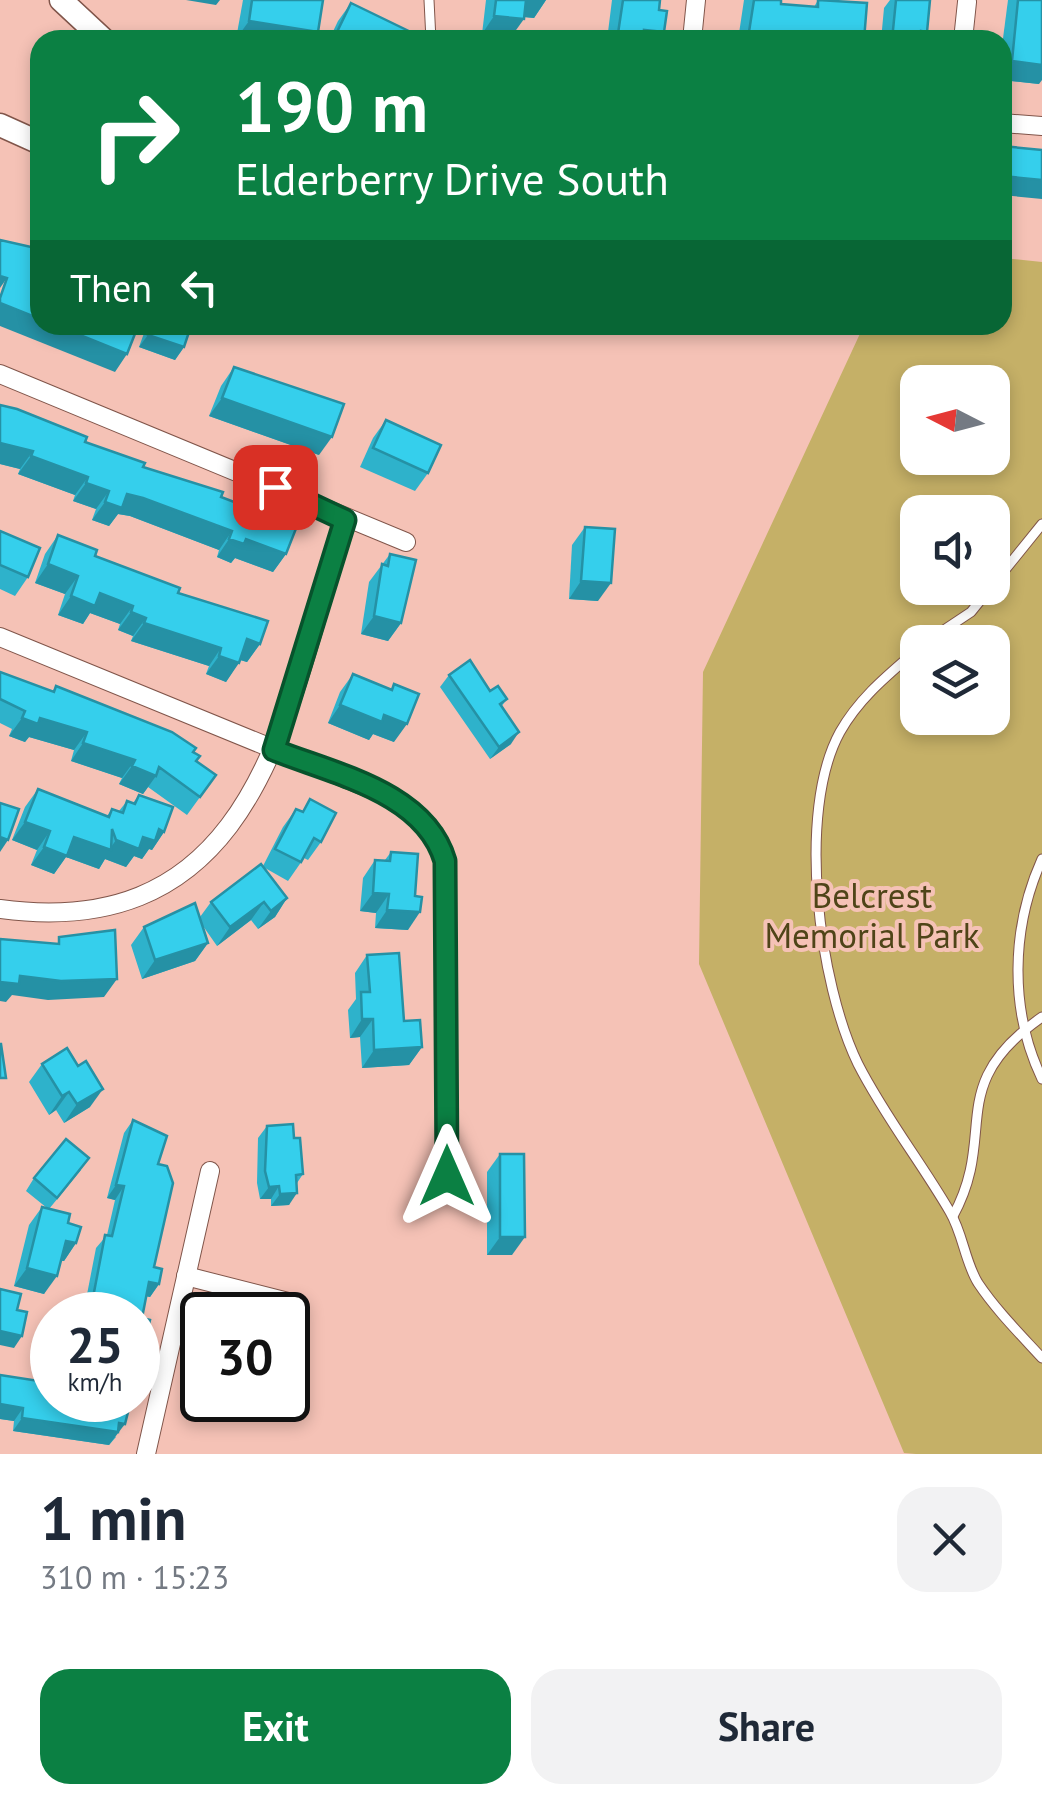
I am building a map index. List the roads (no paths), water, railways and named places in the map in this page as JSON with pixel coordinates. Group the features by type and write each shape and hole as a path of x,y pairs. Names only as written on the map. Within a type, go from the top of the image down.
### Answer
{"main road":[{"path":"62,0 94,30"},
{"path":"0,125 30,138"}],"street":[{"path":"693,30 696,0"},
{"path":"964,30 967,2"},
{"path":"1012,123 1042,126"},
{"path":"0,374 406,542"},
{"path":"0,909 41,912 111,906 176,878 233,824 257,788 274,750 345,520"},
{"path":"0,637 393,798 415,812 440,841 445,861 447,1176"},
{"path":"146,1454 210,1171"},
{"path":"186,1276 249,1292"}],"lane":[{"path":"428,0 430,30"},
{"path":"952,625 972,612 1042,524"},
{"path":"900,663 874,684 839,733 818,794 815,887 838,1004 857,1061 902,1142 952,1216 977,1280 1042,1358"},
{"path":"1042,859 1026,893 1017,961 1023,1030 1042,1079"},
{"path":"952,1216 968,1188 976,1106 984,1078 994,1060 1042,1017"}],"park label":[{"name":"Belcrest Memorial Park","path":"872,916"}]}
